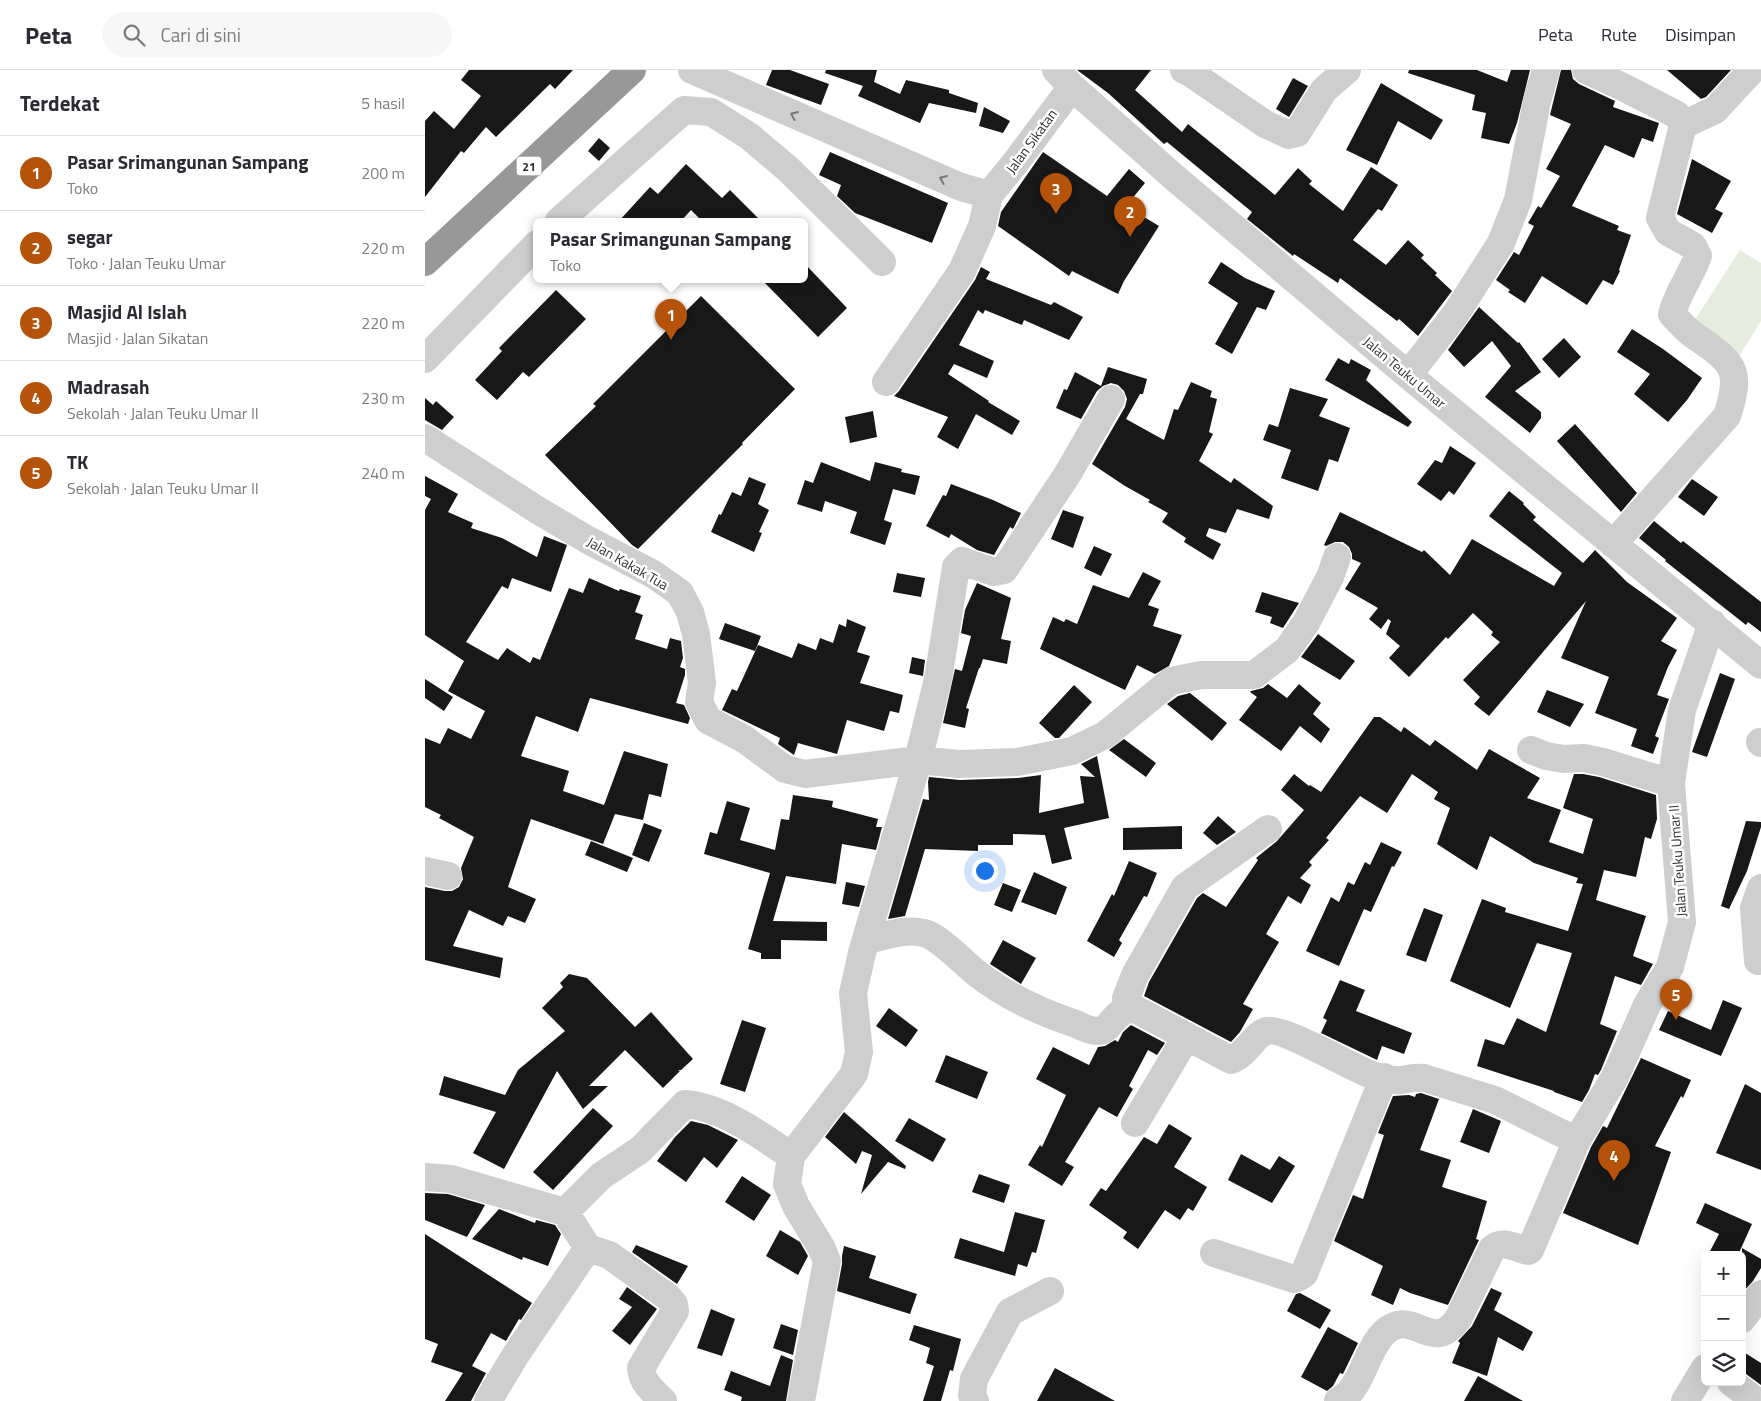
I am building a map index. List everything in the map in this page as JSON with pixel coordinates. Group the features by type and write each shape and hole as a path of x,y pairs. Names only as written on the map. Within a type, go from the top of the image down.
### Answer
{"highway":[{"name":"21","path":"425,262 630,71"}],"street":[{"path":"692,70 961,187 989,195 982,226 962,271 886,382"},
{"path":"1184,70 1265,124 1289,135 1297,133 1324,90 1347,70"},
{"path":"1408,375 1455,315 1501,242 1518,200 1537,101 1546,70"},
{"path":"1586,70 1677,115 1683,126 1660,218 1668,232 1693,246 1698,256 1675,302 1672,314 1693,335 1710,345 1729,361 1734,378 1733,399 1727,416 1715,432 1613,544"},
{"path":"1683,126 1715,110 1752,70"},
{"name":"Jalan Sikatan","path":"989,195 1013,168 1064,78"},
{"name":"Jalan Teuku Umar","path":"1064,78 1175,178 1408,375 1761,665"},
{"path":"562,218 684,110 711,112 749,136 788,169 882,262"},
{"path":"425,359 533,248"},
{"path":"801,1401 827,1261 821,1247 796,1206 787,1184 791,1156 854,1074 859,1052 853,993 862,953 917,760 938,678 956,567 962,561 994,572 1004,570 1067,475 1111,399"},
{"name":"Jalan Kakak Tua","path":"425,438 539,512 653,574 680,593 690,612 696,634 702,683 699,702 708,720 744,739 785,769 805,774 917,760 959,764 1017,762 1072,751 1105,734 1171,681 1201,675 1254,676 1287,650 1306,622 1330,577 1337,557"},
{"name":"Jalan Teuku Umar II","path":"1338,1401 1348,1394 1382,1333 1394,1326 1408,1326 1437,1334 1450,1330 1458,1319 1492,1249 1497,1244 1502,1243 1530,1250 1577,1140 1615,1077 1647,1005 1670,967 1682,922 1671,782 1682,710 1712,623"},
{"path":"1531,750 1545,756 1565,759 1584,758 1603,762 1671,782"},
{"path":"1127,1008 1126,998 1135,975 1185,887 1268,829"},
{"path":"1758,961 1754,908 1761,888"},
{"path":"867,940 911,931 925,933 976,973 1015,999 1056,1018 1097,1031 1105,1029 1120,1012 1127,1008 1135,1009 1231,1060 1239,1057 1261,1033 1273,1030 1312,1046 1368,1074 1400,1080 1416,1077 1424,1078 1486,1097 1577,1140"},
{"path":"1135,1123 1187,1036"},
{"path":"1214,1253 1294,1279 1303,1274 1384,1077"},
{"path":"565,1212 601,1176 639,1150 685,1104 700,1105 750,1128 791,1156"},
{"path":"425,1177 451,1179 565,1212 588,1248 609,1255 668,1297 674,1304 675,1311 641,1368 646,1384 663,1401"},
{"path":"488,1401 515,1356 588,1248"},
{"path":"975,1401 972,1394 974,1379 1010,1312 1050,1291"},
{"path":"1746,1314 1761,1294"},
{"path":"1685,1401 1701,1375"},
{"path":"1736,1386 1756,1401"}],"shaded area":[{"path":"1740,250 1761,263 1761,321 1738,358 1691,326"}],"building":[{"path":"469,70 573,70 555,89 550,84 496,137 486,127 464,153 461,151 425,197 425,121 434,111 454,129 481,96 461,80"},
{"path":"772,70 790,70 829,84 821,105 766,85"},
{"path":"826,70 877,70 874,82 900,94 906,80 949,90 949,93 978,103 976,113 929,103 920,123 858,96 863,86 825,73"},
{"path":"1077,70 1151,70 1135,90 1182,132 1188,124 1275,195 1298,168 1312,181 1309,184 1343,211 1371,167 1398,185 1382,211 1378,209 1353,240 1386,265 1408,240 1424,255 1421,258 1437,273 1435,275 1452,291 1418,336 1399,319 1397,321 1340,278 1338,283 1294,254 1293,256 1247,219 1252,212 1167,142 1164,144 1108,93"},
{"path":"1409,70 1477,70 1507,82 1511,70 1530,70 1517,123 1509,144 1481,138 1486,113 1472,110 1475,95 1408,73"},
{"path":"1561,70 1571,70 1573,79 1579,84 1615,101 1613,107 1659,123 1653,142 1642,138 1634,158 1605,145 1572,206 1619,226 1617,230 1631,235 1620,271 1613,285 1603,280 1587,305 1542,276 1525,303 1508,292 1510,290 1496,280 1514,252 1519,255 1534,226 1528,223 1538,206 1541,208 1560,176 1546,169 1571,124 1550,115"},
{"path":"1667,70 1731,70 1706,97 1701,99"},
{"path":"1293,78 1308,86 1289,117 1276,109"},
{"path":"1381,83 1443,120 1431,140 1398,121 1377,165 1346,150"},
{"path":"984,107 1010,121 1003,133 979,126"},
{"path":"599,138 610,148 599,161 588,151"},
{"path":"830,152 948,203 932,243 855,213 837,196 841,185 819,175"},
{"path":"1043,152 1107,196 1129,169 1145,183 1126,206 1159,226 1124,281 1118,294 1072,271 1069,276 998,226 1001,212"},
{"path":"1692,159 1731,181 1715,209 1723,213 1712,233 1677,214"},
{"path":"686,164 722,198 730,190 758,218 699,218 691,210 684,218 622,218 650,187 658,194"},
{"path":"1221,262 1245,278 1275,291 1266,310 1257,307 1232,354 1215,344 1238,303 1208,283"},
{"path":"808,267 847,308 818,337 765,283 808,283"},
{"path":"981,267 990,272 986,279 1051,305 1054,302 1083,317 1069,340 1024,320 1022,325 985,310 983,314 978,310 959,345 994,361 987,378 954,364 948,374 988,402 1020,421 1012,435 976,414 958,449 937,437 948,417 894,396 975,280"},
{"path":"556,290 586,319 529,377 523,372 497,400 475,380 502,351 499,348"},
{"path":"701,296 795,389 638,549 545,455 596,406 593,404"},
{"path":"1479,307 1519,342 1541,372 1515,391 1541,412 1541,418 1530,433 1485,397 1511,366 1492,341 1464,367 1448,350"},
{"path":"1632,329 1702,378 1687,400 1668,422 1634,394 1650,374 1617,352"},
{"path":"1564,338 1581,357 1559,378 1542,359"},
{"path":"1338,358 1349,364 1351,359 1371,370 1366,380 1412,422 1408,427 1325,380"},
{"path":"1108,367 1147,379 1143,394 1140,394 1126,419 1164,440 1174,409 1178,410 1191,382 1212,391 1210,397 1217,399 1209,432 1213,434 1199,461 1231,483 1234,478 1273,506 1269,519 1237,509 1226,533 1209,528 1206,536 1221,544 1213,560 1184,542 1186,538 1162,522 1168,513 1148,502 1150,500 1092,464 1125,407 1127,399 1124,391 1118,385 1111,383 1103,386 1097,391 1081,419 1056,408 1064,389 1067,390 1075,372 1101,386"},
{"path":"1290,388 1328,399 1319,416 1350,428 1338,462 1329,459 1318,491 1281,478 1291,450 1263,440 1269,424 1278,427"},
{"path":"425,398 433,405 436,401 454,417 442,430 425,420"},
{"path":"873,411 877,437 850,443 845,417"},
{"path":"1575,424 1637,493 1621,512 1557,441"},
{"path":"1450,446 1476,463 1454,495 1449,491 1441,501 1417,484 1435,460 1442,463"},
{"path":"821,462 870,481 875,462 902,469 901,472 920,476 915,495 893,489 884,520 892,523 885,545 850,533 857,512 825,501 822,512 797,504 805,480 813,483"},
{"path":"425,476 458,494 448,512 473,523 471,528 502,538 537,557 544,536 567,545 551,592 512,578 508,589 502,586 466,642 498,660 507,648 530,663 533,657 540,660 569,588 583,593 589,578 619,591 620,589 641,596 635,612 643,615 635,639 667,649 670,638 681,641 683,658 680,667 685,669 685,675 676,703 684,705 690,718 688,724 590,698 578,732 536,716 521,756 569,771 563,791 604,805 624,751 668,764 661,797 649,794 643,820 615,814 603,844 531,819 508,887 536,899 525,923 508,916 503,926 469,910 453,946 503,958 500,978 425,960 425,887 452,891 459,887 463,879 461,868 474,837 439,818 441,815 425,807 425,738 440,744 448,728 471,739 485,711 448,691 464,661 425,635 425,510 431,499 425,496"},
{"path":"749,477 766,484 758,504 769,510 759,532 762,533 754,552 711,532 732,492 741,496"},
{"path":"1692,479 1718,497 1704,516 1678,497"},
{"path":"951,484 1021,513 1013,529 1010,527 994,555 977,550 951,534 949,538 926,526 943,495 946,496"},
{"path":"1509,491 1524,503 1536,517 1533,520 1583,563 1595,550 1627,582 1677,618 1661,641 1677,650 1657,695 1669,699 1655,736 1659,738 1653,754 1631,746 1637,729 1595,713 1609,677 1561,658 1586,601 1489,716 1474,704 1480,697 1463,680 1500,642 1491,635 1493,632 1473,613 1448,639 1446,637 1409,677 1389,658 1400,646 1386,634 1391,621 1388,619 1381,629 1369,619 1378,608 1345,589 1361,563 1352,559 1349,547 1343,542 1324,545 1340,512 1422,552 1424,550 1450,575 1472,539 1554,586 1562,573 1489,516"},
{"path":"1063,510 1084,517 1073,548 1051,539"},
{"path":"1654,521 1681,543 1683,541 1761,602 1761,632 1748,622 1746,625 1639,538"},
{"path":"1094,546 1112,554 1101,576 1084,568"},
{"path":"1143,572 1161,581 1148,605 1159,609 1153,626 1182,635 1169,666 1155,674 1137,665 1125,690 1040,649 1053,617 1064,622 1066,619 1077,624 1093,585 1129,598"},
{"path":"897,573 925,578 921,597 893,592"},
{"path":"977,583 1011,598 1001,639 1011,641 1007,664 983,659 966,708 969,709 965,728 943,723 955,669 962,671 971,636 961,633 965,610"},
{"path":"1262,592 1299,603 1283,628 1270,623 1272,617 1255,612"},
{"path":"847,619 866,627 857,652 870,656 860,683 903,695 899,713 890,711 884,731 847,720 837,754 798,743 794,755 778,744 780,738 722,710 732,689 737,691 758,645 792,658 798,643 816,650 820,638 833,643 839,624 846,627"},
{"path":"725,623 761,636 755,651 719,639"},
{"path":"1318,634 1355,661 1340,680 1301,657"},
{"path":"912,657 925,660 923,676 909,673"},
{"path":"1720,673 1735,679 1707,757 1692,752"},
{"path":"425,679 453,697 444,711 425,698"},
{"path":"1268,684 1287,698 1299,684 1321,703 1313,714 1330,729 1321,743 1300,726 1281,751 1239,720 1257,697 1250,692 1263,688"},
{"path":"1074,685 1092,702 1059,738 1055,738 1039,723"},
{"path":"1547,690 1584,704 1570,727 1537,712"},
{"path":"1190,693 1227,723 1212,741 1167,704 1178,696"},
{"path":"1374,717 1380,717 1401,732 1404,727 1430,746 1435,740 1477,770 1489,749 1540,778 1527,798 1561,810 1549,842 1583,854 1593,819 1563,808 1574,774 1599,777 1656,795 1657,819 1651,839 1645,837 1636,877 1604,870 1596,900 1646,916 1633,956 1653,964 1641,985 1615,976 1600,1024 1617,1031 1601,1070 1598,1075 1595,1074 1582,1102 1477,1066 1485,1039 1504,1045 1517,1018 1546,1032 1572,953 1537,943 1510,1008 1450,981 1482,899 1506,908 1505,912 1568,931 1583,884 1576,883 1578,878 1534,863 1490,836 1477,870 1437,844 1450,808 1434,799 1438,792 1412,774 1387,813 1360,796 1326,838 1329,840 1309,862 1312,865 1300,878 1311,885 1301,904 1288,896 1266,934 1279,942 1243,1004 1253,1009 1240,1032 1231,1042 1144,996 1149,982 1197,898 1203,893 1226,907 1258,860 1256,858 1277,841 1304,810 1281,790 1294,774 1309,786 1321,792"},
{"path":"1124,739 1156,763 1146,777 1109,750"},
{"path":"1097,756 1109,818 1064,828 1072,859 1052,864 1045,835 1013,834 1013,845 978,845 978,851 925,849 905,916 888,919 923,799 929,800 929,777 960,780 1018,778 1041,775 1039,813 1084,803 1080,776 1095,777 1081,764"},
{"path":"793,795 833,801 832,807 878,819 876,827 882,827 876,850 842,844 836,884 786,876 773,921 827,922 827,941 781,940 781,959 761,959 761,953 748,949 770,873 704,854 710,832 717,834 727,801 750,808 740,840 775,850 781,819 789,820"},
{"path":"1218,816 1236,832 1217,845 1203,833"},
{"path":"1746,821 1761,822 1761,827 1747,871 1729,909 1721,906"},
{"path":"644,823 662,830 649,862 632,855"},
{"path":"1182,826 1182,849 1123,850 1123,828"},
{"path":"591,841 633,858 627,872 585,855"},
{"path":"1381,842 1402,852 1394,867 1392,866 1371,912 1364,909 1339,966 1306,951 1331,897 1339,902 1348,882 1354,885 1365,862 1370,865"},
{"path":"1129,861 1157,873 1147,897 1144,896 1119,940 1122,943 1114,957 1087,941 1112,894 1114,896"},
{"path":"1034,872 1067,887 1056,915 1021,902"},
{"path":"846,882 865,886 859,907 842,904"},
{"path":"1003,883 1021,890 1012,912 994,905"},
{"path":"1424,908 1443,915 1426,962 1406,955"},
{"path":"1003,940 1036,958 1021,984 990,964"},
{"path":"569,974 587,978 635,1027 651,1012 693,1059 681,1070 678,1070 680,1071 663,1088 625,1050 589,1086 608,1086 583,1109 557,1071 504,1169 473,1153 496,1112 439,1095 444,1076 505,1095 518,1070 565,1031 542,1008 563,987 560,983"},
{"path":"1340,980 1365,990 1356,1011 1412,1033 1404,1054 1382,1046 1377,1060 1321,1033 1327,1020 1323,1018"},
{"path":"1723,1000 1742,1008 1721,1056 1659,1030 1668,1011 1711,1030"},
{"path":"889,1008 918,1030 906,1047 876,1026"},
{"path":"742,1020 766,1028 745,1092 720,1084"},
{"path":"1131,1025 1165,1043 1157,1055 1148,1050 1129,1086 1133,1089 1117,1117 1099,1107 1065,1162 1074,1167 1062,1186 1028,1165 1040,1145 1042,1147 1066,1095 1036,1079 1053,1047 1089,1065 1098,1047 1105,1046 1115,1040 1118,1042 1123,1032"},
{"path":"946,1055 988,1072 977,1099 935,1082"},
{"path":"1641,1058 1691,1080 1683,1098 1681,1096 1655,1146 1671,1152 1638,1245 1563,1213 1591,1147 1603,1126 1607,1128"},
{"path":"1745,1084 1761,1093 1761,1170 1716,1153"},
{"path":"1421,1093 1439,1099 1420,1150 1451,1160 1442,1187 1487,1201 1476,1239 1479,1240 1448,1305 1400,1288 1393,1305 1371,1295 1383,1266 1334,1241 1353,1195 1363,1199 1384,1135 1378,1133 1393,1096 1409,1095 1415,1097 1416,1094"},
{"path":"593,1108 613,1126 553,1190 533,1172"},
{"path":"1473,1109 1501,1121 1489,1153 1460,1142"},
{"path":"844,1112 906,1166 905,1169 888,1162 861,1194 872,1155 862,1151 856,1164 825,1137"},
{"path":"909,1118 946,1139 933,1162 895,1141"},
{"path":"691,1121 708,1125 738,1140 717,1168 704,1157 686,1182 657,1161 675,1137"},
{"path":"1169,1124 1192,1138 1174,1167 1207,1187 1193,1211 1188,1208 1180,1220 1165,1210 1138,1249 1123,1238 1127,1232 1089,1205 1101,1188 1106,1191 1144,1137 1157,1144"},
{"path":"1241,1154 1270,1170 1279,1156 1295,1166 1272,1203 1228,1180"},
{"path":"979,1174 1010,1185 1004,1203 972,1192"},
{"path":"742,1176 771,1195 754,1221 725,1202"},
{"path":"425,1193 448,1194 485,1205 467,1237 425,1220"},
{"path":"1705,1203 1752,1224 1740,1251 1710,1251 1719,1234 1696,1223"},
{"path":"499,1209 535,1223 536,1220 555,1225 561,1234 548,1266 523,1257 522,1260 472,1239"},
{"path":"1015,1212 1045,1220 1036,1253 1032,1252 1027,1267 1018,1264 1015,1276 954,1258 960,1238 1004,1252"},
{"path":"780,1230 800,1242 808,1256 798,1275 766,1256"},
{"path":"425,1234 532,1303 521,1320 519,1319 506,1341 491,1333 472,1366 486,1373 471,1401 445,1401 463,1373 431,1362 438,1344 425,1339"},
{"path":"636,1245 688,1266 677,1284 632,1252"},
{"path":"844,1246 876,1256 869,1278 917,1294 910,1314 837,1291"},
{"path":"1742,1248 1761,1259 1761,1268 1746,1289 1746,1251 1742,1251"},
{"path":"627,1287 657,1309 630,1345 612,1331 632,1307 619,1299"},
{"path":"1491,1288 1502,1293 1494,1310 1533,1332 1523,1351 1498,1337 1487,1376 1452,1363 1460,1343 1458,1341 1472,1326"},
{"path":"1300,1293 1331,1310 1320,1329 1287,1311 1296,1294"},
{"path":"711,1309 735,1319 722,1356 697,1348"},
{"path":"781,1324 798,1330 793,1355 773,1348"},
{"path":"914,1325 961,1339 953,1371 950,1370 941,1401 923,1401 934,1366 926,1363 930,1348 909,1340"},
{"path":"1328,1327 1358,1343 1343,1374 1340,1373 1333,1386 1327,1391 1301,1377"},
{"path":"1746,1354 1761,1363 1761,1385 1746,1374"},
{"path":"781,1355 793,1360 786,1401 741,1401 742,1397 724,1390 731,1371 770,1386"},
{"path":"1055,1368 1115,1401 1037,1401"},
{"path":"1478,1376 1523,1401 1464,1401"}],"place":[{"name":"Masjid Al Islah","path":"1056,214"},
{"name":"segar","path":"1130,237"},
{"name":"Pasar Srimangunan Sampang","path":"671,340"},
{"name":"TK","path":"1676,1020"},
{"name":"Madrasah","path":"1614,1181"}]}
